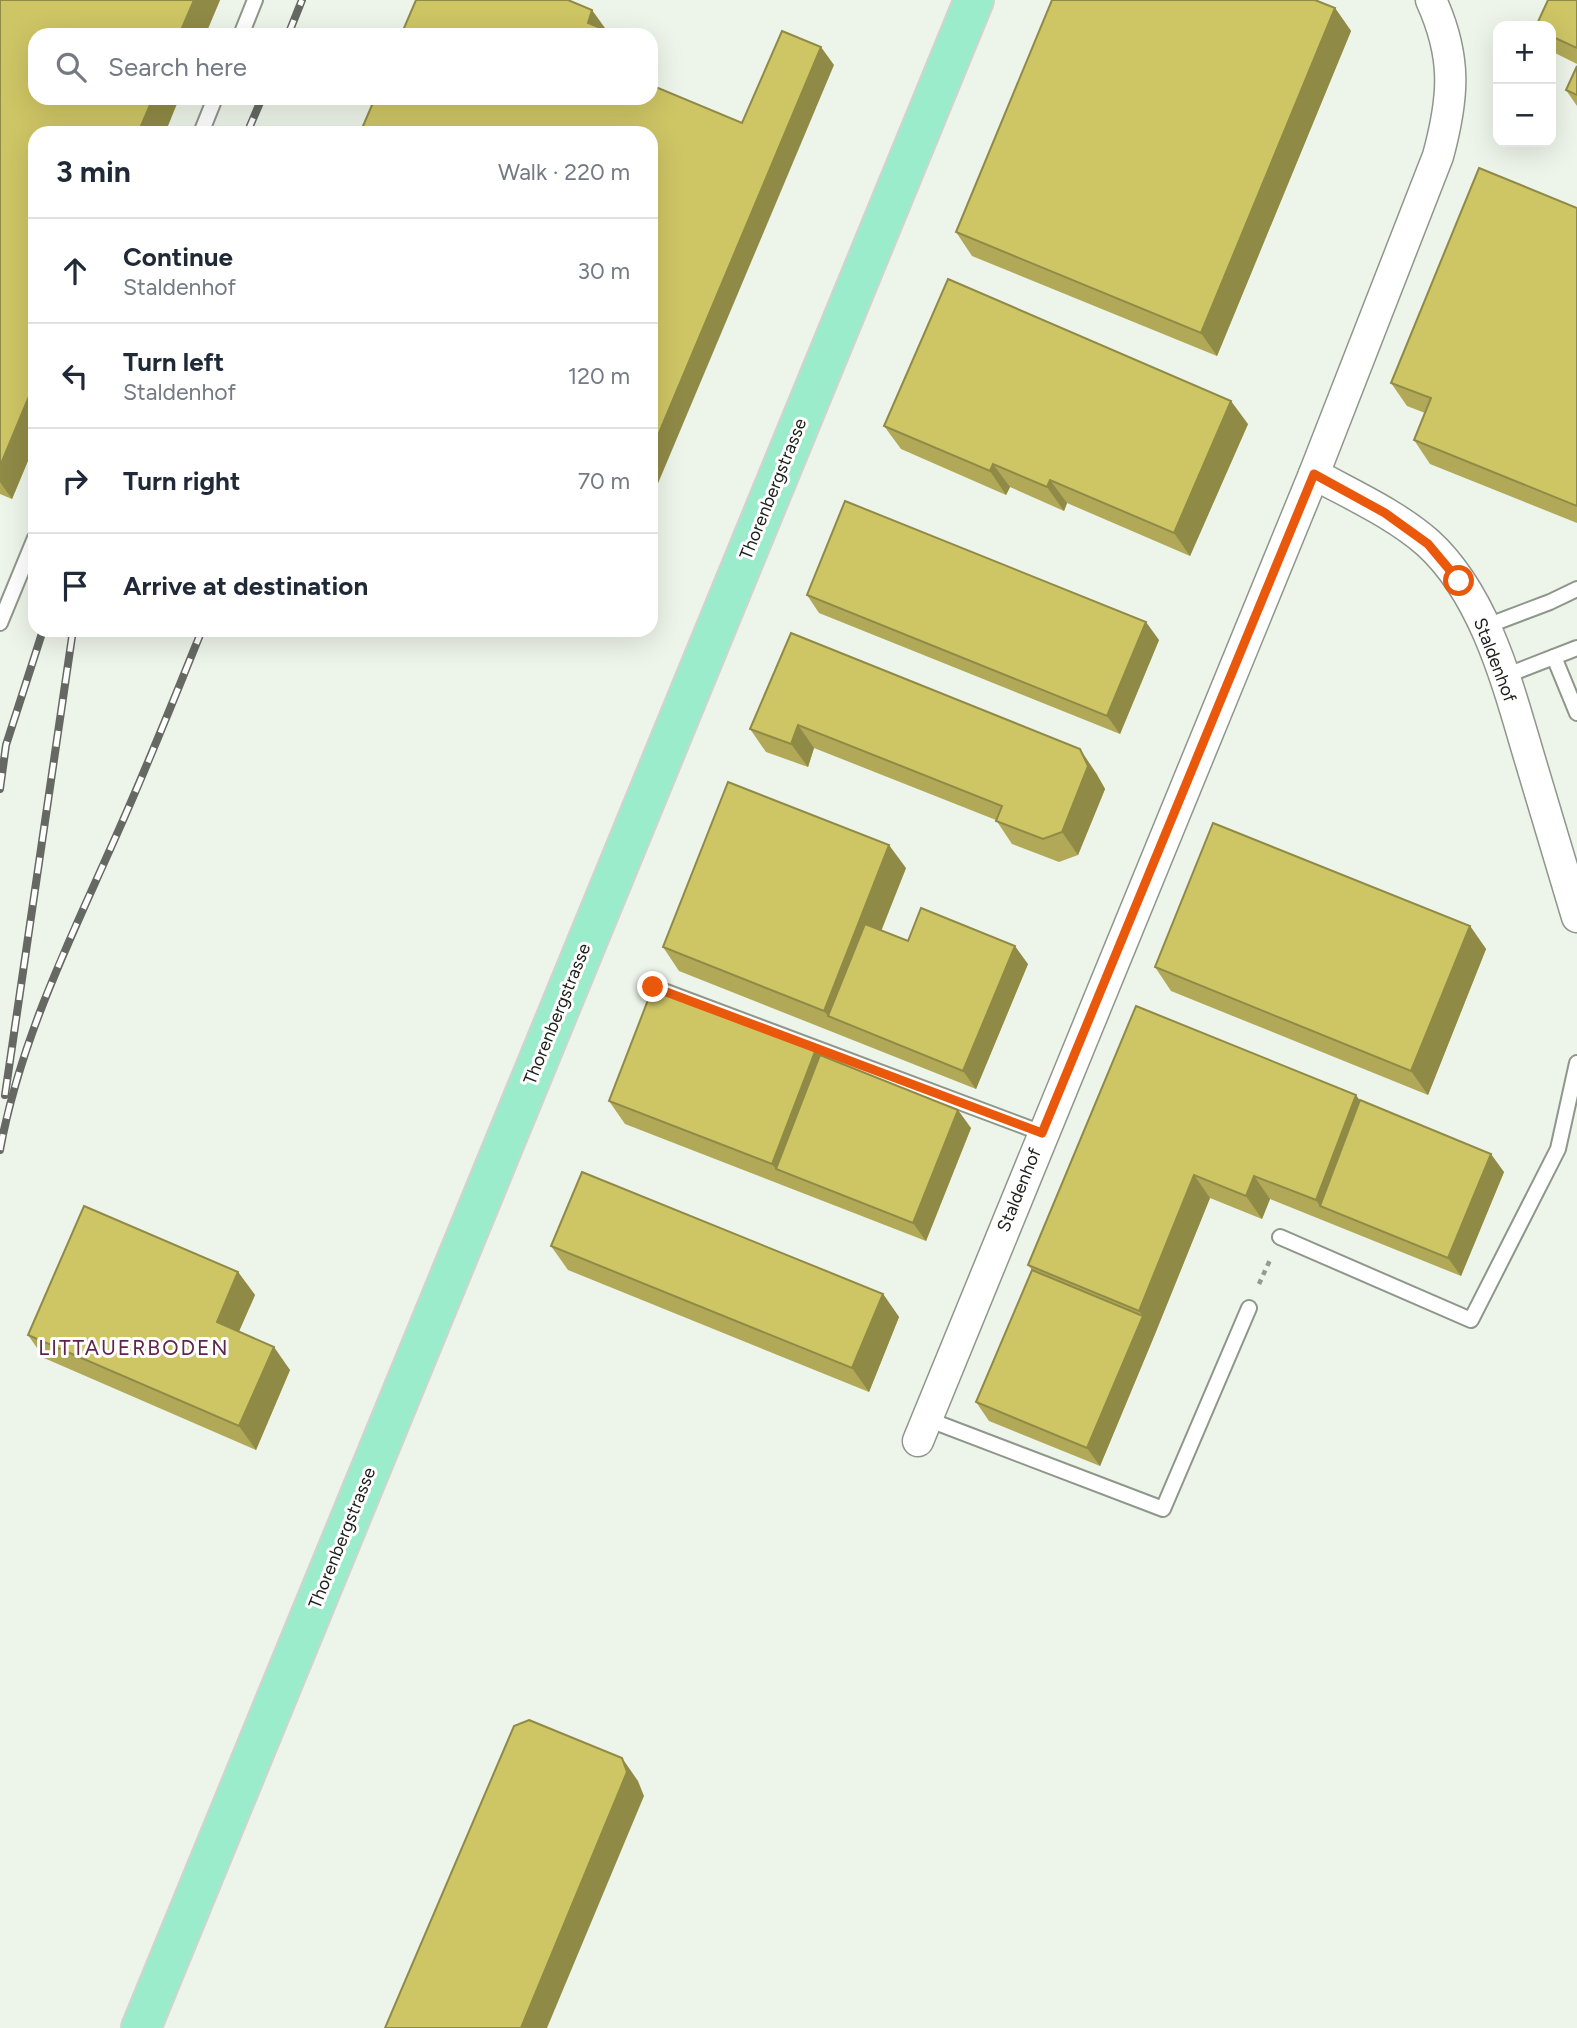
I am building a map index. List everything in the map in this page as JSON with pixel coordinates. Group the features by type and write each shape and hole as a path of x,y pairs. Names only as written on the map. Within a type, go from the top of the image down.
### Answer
{"main road":[{"name":"Thorenbergstrasse","path":"141,2028 974,0"}],"street":[{"name":"Staldenhof","path":"922,1430 1314,474 1438,156 1448,118 1452,86 1442,23 1431,0"},
{"name":"Staldenhof","path":"1314,474 1385,513 1428,544 1459,581 1484,627 1505,676 1577,917"}],"lane":[{"path":"244,28 255,0"},
{"path":"204,126 212,105"},
{"path":"0,624 28,555"},
{"path":"1484,627 1577,589"},
{"path":"1505,676 1577,648"},
{"path":"1554,657 1577,713"},
{"path":"653,987 1042,1133"},
{"path":"1280,1237 1471,1320 1558,1149 1577,1063"},
{"path":"922,1430 1163,1509 1249,1308"}],"path":[{"path":"1249,1308 1280,1237"}],"building":[{"path":"0,0 194,0 182,28 28,28 28,105 150,105 141,126 28,126 28,399 0,466"},
{"path":"416,0 568,0 592,10 588,23 600,28 404,28"},
{"path":"1052,0 1315,0 1335,8 1201,333 956,232"},
{"path":"1548,0 1577,0 1577,48 1556,38 1556,21 1538,21"},
{"path":"782,31 821,47 658,435 658,126 363,126 372,105 658,105 658,88 742,123"},
{"path":"1577,66 1577,95 1566,90"},
{"path":"1479,168 1577,208 1577,506 1414,440 1431,398 1391,383"},
{"path":"948,279 1231,401 1174,533 1050,480 1047,487 993,464 990,471 884,426"},
{"path":"845,501 1146,622 1107,716 807,595"},
{"path":"791,633 1080,749 1088,766 1062,832 1043,839 996,821 1002,806 798,725 791,744 750,729"},
{"path":"728,782 889,845 824,1011 663,947"},
{"path":"1213,823 1470,926 1411,1071 1155,967"},
{"path":"921,908 1015,946 963,1071 828,1016 865,924 908,941"},
{"path":"653,987 816,1049 772,1164 609,1101"},
{"path":"1136,1006 1356,1095 1316,1200 1254,1176 1246,1196 1194,1175 1139,1311 1028,1265"},
{"path":"820,1055 958,1110 913,1223 776,1169"},
{"path":"1360,1100 1491,1154 1448,1258 1320,1206"},
{"path":"582,1172 883,1294 852,1368 551,1246"},
{"path":"84,1206 238,1272 217,1322 274,1347 239,1426 28,1335"},
{"path":"1032,1270 1143,1316 1087,1448 976,1402"},
{"path":"529,1720 622,1758 627,1772 521,2028 385,2028 514,1726"}],"railway":[{"path":"291,28 302,0"},
{"path":"250,126 259,105"},
{"path":"0,789 6,745 41,637"},
{"path":"5,1095 72,637"},
{"path":"0,1150 9,1107 35,1025 199,637"}],"district":[{"name":"LITTAUERBODEN","path":"134,1348"}],"route":[{"path":"653,987 1042,1133 1314,474 1385,513 1428,544 1459,581"}]}
